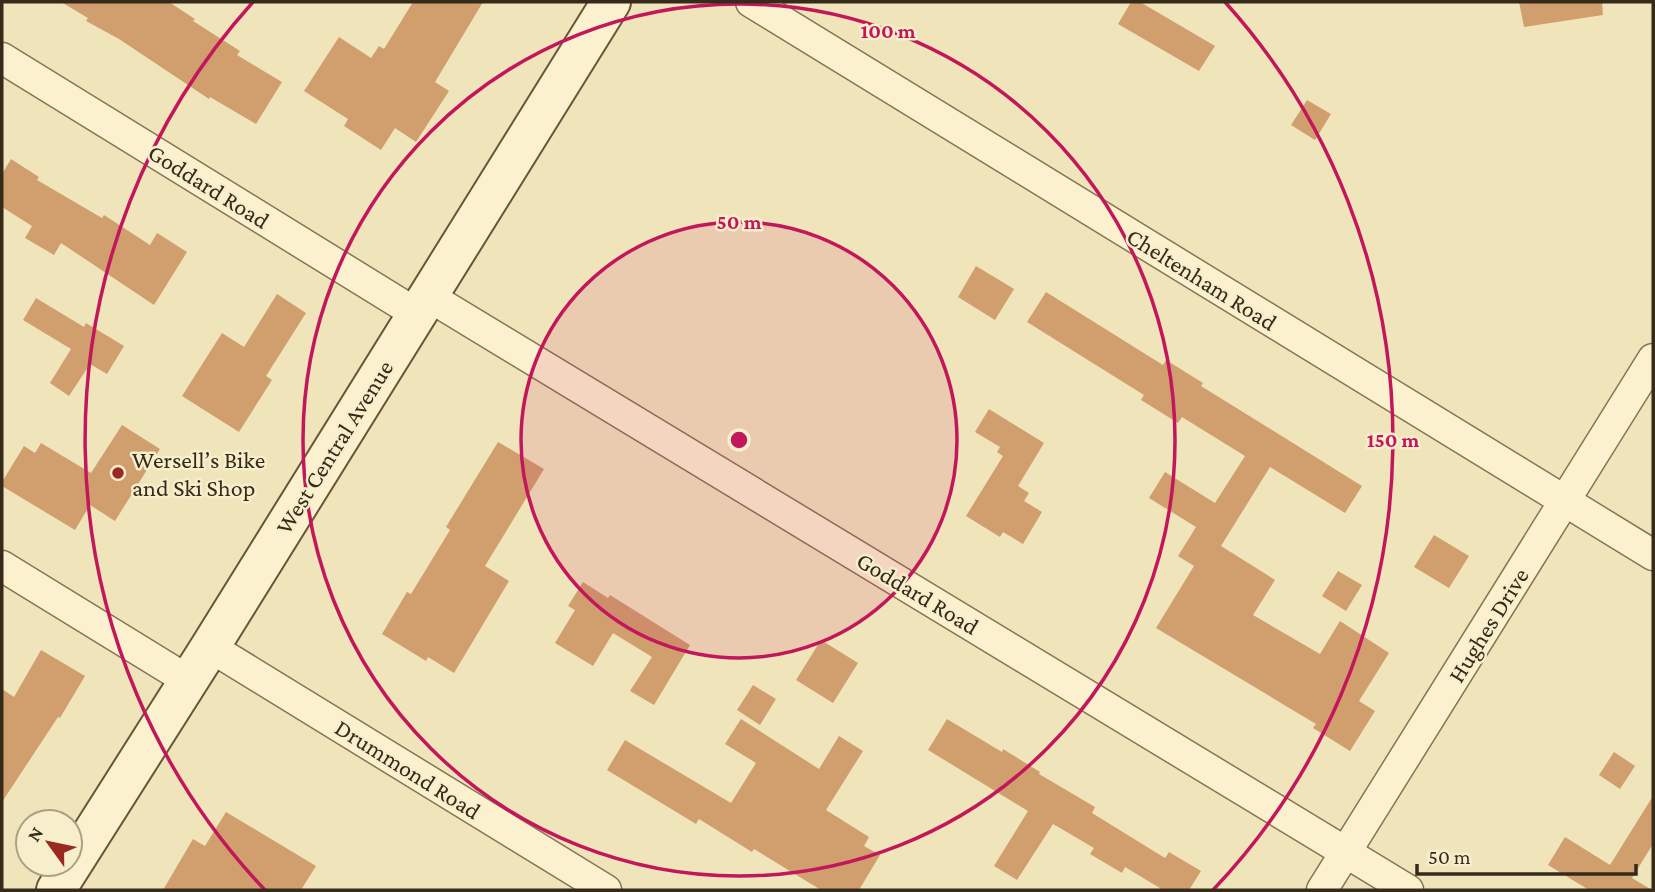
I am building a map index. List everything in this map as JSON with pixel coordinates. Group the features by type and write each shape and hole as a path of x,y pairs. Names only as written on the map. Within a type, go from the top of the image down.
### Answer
{"main road":[{"name":"West Central Avenue","path":"56,890 611,2"}],"street":[{"name":"Cheltenham Road","path":"751,2 1653,555"},
{"name":"Goddard Road","path":"2,58 1408,890"},
{"name":"Hughes Drive","path":"1322,890 1653,359"},
{"path":"2,566 189,681"},
{"name":"Drummond Road","path":"210,647 606,890"}],"building":[{"path":"61,2 169,2 240,51 237,55 282,82 256,124 210,97 209,99 119,39 86,21 88,18"},
{"path":"413,2 483,2 435,82 449,91 416,142 395,128 381,150 344,126 348,119 304,91 339,37 371,58 379,46 384,49"},
{"path":"1131,2 1140,2 1215,46 1199,71 1118,24"},
{"path":"1519,2 1602,2 1603,15 1524,27"},
{"path":"1307,100 1331,114 1315,140 1291,125"},
{"path":"11,159 39,177 37,180 102,218 104,215 150,245 157,233 187,252 154,305 61,243 54,255 25,238 32,226 2,207 2,174"},
{"path":"976,266 1014,289 995,320 958,297"},
{"path":"1046,292 1163,365 1166,360 1203,383 1201,386 1362,486 1345,513 1270,467 1221,546 1275,580 1253,615 1320,654 1340,621 1389,653 1359,701 1375,711 1350,751 1313,728 1316,724 1156,628 1194,566 1178,556 1196,527 1149,498 1165,472 1215,503 1245,456 1182,417 1178,423 1141,400 1144,395 1027,322"},
{"path":"277,294 306,313 266,376 272,380 239,432 182,396 222,333 244,347"},
{"path":"36,298 84,327 86,323 124,346 107,374 90,364 69,396 50,383 71,349 23,320"},
{"path":"989,409 1044,443 1018,486 1029,493 1024,501 1042,512 1023,544 1003,532 1000,537 966,516 1003,456 997,452 1000,447 975,432"},
{"path":"122,425 160,449 115,521 90,505 75,530 2,486 24,446 35,453 41,443 91,473"},
{"path":"498,442 544,469 485,566 509,581 454,673 428,657 426,661 382,634 407,592 411,594 450,530 446,527"},
{"path":"1434,535 1469,556 1449,588 1414,567"},
{"path":"1338,571 1362,585 1346,611 1322,596"},
{"path":"583,582 608,598 610,595 690,645 654,705 630,691 652,657 613,633 593,666 555,643 575,610 568,606"},
{"path":"821,640 858,663 833,703 796,680"},
{"path":"41,650 85,676 60,718 58,717 2,802 2,689 14,697"},
{"path":"753,685 776,699 760,725 737,710"},
{"path":"741,719 819,769 839,736 863,751 826,810 869,837 864,846 880,855 859,890 821,890 699,819 696,824 607,770 625,740 731,803 756,763 725,744"},
{"path":"947,719 1002,752 1003,749 1095,807 1092,813 1165,858 1169,852 1201,871 1189,890 1163,890 1125,867 1122,873 1090,854 1094,848 1053,824 1017,880 994,866 1028,811 928,750"},
{"path":"1614,752 1635,766 1620,789 1599,775"},
{"path":"1653,796 1653,844 1632,878 1652,890 1589,890 1548,865 1565,837 1610,865"},
{"path":"226,812 316,866 301,890 163,890 193,839 205,846"}],"place":[{"name":"Wersell’s Bike and Ski Shop","path":"118,473"}]}
